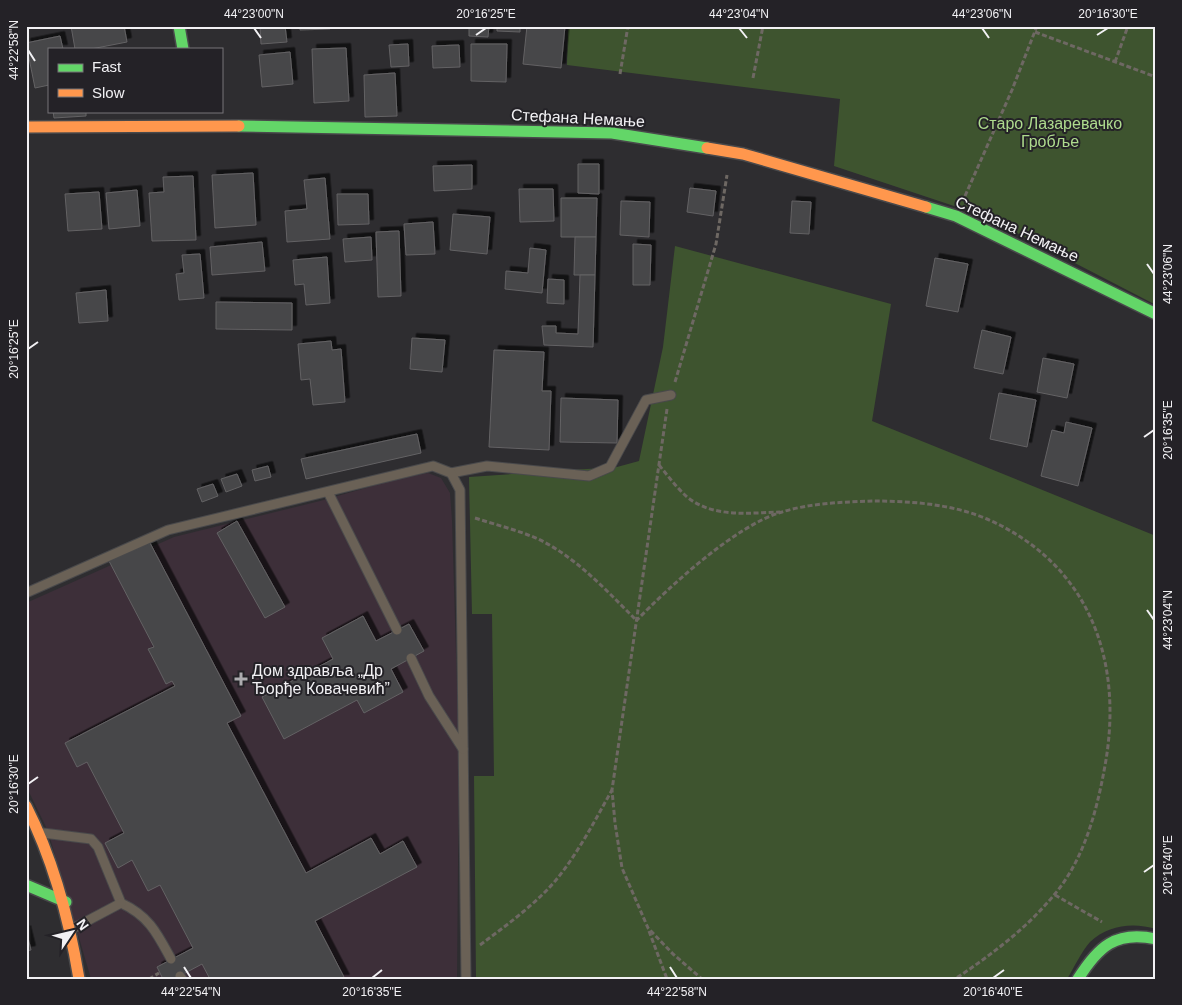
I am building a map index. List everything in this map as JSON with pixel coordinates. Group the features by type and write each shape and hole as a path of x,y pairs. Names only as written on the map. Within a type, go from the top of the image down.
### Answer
{"street":[{"path":"179,26 183,48"},
{"path":"192,112 195,125"},
{"name":"Стефана Немање","path":"26,127 195,125 612,133 743,154 956,216 1156,314"},
{"path":"26,806 40,832 66,902 79,979"},
{"path":"26,885 66,902"},
{"path":"1078,979 1094,954 1120,938 1143,935 1156,939"}],"lane":[{"path":"26,594 168,530 433,466 452,473 487,466 588,476 610,466 646,400 671,395"},
{"path":"452,473 460,490 466,979"},
{"path":"328,492 397,630"},
{"path":"411,658 429,696 463,749"},
{"path":"40,832 91,839 98,846 121,903 134,909 148,920 172,959"},
{"path":"72,929 121,903"}],"path":[{"path":"620,74 628,26"},
{"path":"753,78 763,26"},
{"path":"956,216 1012,90 1037,26"},
{"path":"1115,62 1128,26"},
{"path":"1035,32 1156,77"},
{"path":"658,465 687,497 701,506 720,512 781,512 861,502 921,503 985,518 1014,533 1042,552 1072,586 1086,607 1103,646 1110,677 1111,712 1108,750 1091,827 1074,863 1055,895 1016,936 955,979"},
{"path":"667,979 648,928 622,868 612,790 636,621 701,561 750,526 781,512"},
{"path":"460,514 539,540 572,561 602,586 636,621"},
{"path":"466,955 519,916 548,890 595,820 612,790"},
{"path":"1055,895 1128,937"},
{"path":"648,928 672,954 702,979"},
{"path":"149,979 160,973"}],"shaded area":[{"name":"Дом здравља „Др Ђорђе Ковачевић”","path":"428,473 441,478 450,493 452,520 459,754 457,979 91,979 48,831 26,786 26,603 174,537 320,501 397,479"}],"green space":[{"name":"Старо Лазаревачко Гробље","path":"568,26 1156,26 1156,305 984,216 834,166 840,99 567,65"},
{"path":"675,246 891,304 872,421 1156,536 1156,929 1139,926 1121,926 1097,936 1087,946 1067,979 476,979 474,776 494,776 492,614 472,614 469,477 617,467 639,461 663,347"}],"building":[{"path":"71,26 124,26 127,42 96,48 75,48"},
{"path":"260,26 285,26 287,42 261,44"},
{"path":"300,26 329,26 330,29 300,30"},
{"path":"469,26 489,26 488,37 469,36"},
{"path":"497,26 520,26 520,32 497,31"},
{"path":"527,26 565,26 561,68 523,64"},
{"path":"60,36 63,48 48,48 48,85 35,88 26,43"},
{"path":"408,44 409,66 391,67 389,45"},
{"path":"471,44 507,44 506,82 471,81"},
{"path":"459,45 460,67 433,68 432,46"},
{"path":"346,48 349,101 314,103 312,49"},
{"path":"290,52 293,84 262,87 259,55"},
{"path":"395,73 397,116 365,117 364,75"},
{"path":"53,112 86,112 86,116 54,118"},
{"path":"578,164 599,164 599,194 578,193"},
{"path":"472,165 472,189 434,191 433,166"},
{"path":"253,173 256,225 215,228 212,175"},
{"path":"193,176 196,240 152,241 149,193 164,192 163,177"},
{"path":"325,178 330,239 287,242 285,211 307,209 304,180"},
{"path":"690,188 716,191 713,216 687,212"},
{"path":"519,189 553,189 554,221 520,222"},
{"path":"137,190 140,226 109,229 106,193"},
{"path":"99,192 102,229 68,231 65,194"},
{"path":"337,194 368,194 369,224 338,225"},
{"path":"561,198 597,198 596,237 561,237"},
{"path":"621,201 650,202 649,237 620,235"},
{"path":"792,201 811,202 809,234 790,233"},
{"path":"453,214 490,217 487,254 450,250"},
{"path":"433,222 435,254 406,255 404,224"},
{"path":"399,231 401,296 378,297 376,232"},
{"path":"371,237 372,260 345,262 343,239"},
{"path":"575,237 596,237 595,275 574,275"},
{"path":"262,242 265,271 212,275 210,247"},
{"path":"633,244 651,245 650,285 633,285"},
{"path":"530,248 546,250 542,293 505,289 506,271 528,273"},
{"path":"200,254 204,298 179,300 176,274 184,273 182,255"},
{"path":"327,257 330,303 306,305 304,284 295,285 293,260"},
{"path":"935,258 968,264 958,312 926,306"},
{"path":"580,275 595,275 593,347 544,345 542,326 556,326 556,333 578,334"},
{"path":"548,279 564,280 564,304 547,303"},
{"path":"106,290 108,321 79,323 76,293"},
{"path":"216,302 292,303 292,330 216,329"},
{"path":"982,330 1011,337 1003,374 974,368"},
{"path":"412,338 445,340 442,372 410,369"},
{"path":"331,341 332,350 341,349 345,402 313,405 310,379 301,380 298,344"},
{"path":"494,350 544,352 542,391 551,391 549,450 489,447"},
{"path":"1043,358 1074,364 1067,398 1037,392"},
{"path":"999,393 1036,400 1027,447 990,439"},
{"path":"561,398 618,400 617,443 560,442"},
{"path":"1066,422 1092,428 1078,486 1041,476 1052,430 1064,433"},
{"path":"417,434 421,453 306,479 301,459"},
{"path":"268,466 271,477 255,481 252,470"},
{"path":"237,474 242,486 226,492 221,479"},
{"path":"213,484 218,496 202,502 197,489"},
{"path":"237,521 285,607 265,618 217,533"},
{"path":"149,541 241,716 227,723 306,873 371,838 380,854 403,841 417,867 315,921 345,979 210,979 202,964 174,979 163,979 157,967 193,948 160,885 148,891 132,860 118,868 105,843 124,833 87,762 77,767 65,743 175,686 172,681 166,684 148,649 154,647 109,561"},
{"path":"363,616 376,641 409,624 424,651 391,669 403,692 364,713 357,700 284,739 262,697 333,659 322,638"},
{"path":"26,930 31,950 26,951"}],"traffic: fast":[{"path":"179,26 183,48"},
{"path":"239,126 612,133 707,148"},
{"path":"926,207 956,216 1156,314"},
{"path":"26,885 66,902"},
{"path":"1078,979 1101,950 1119,939 1130,937 1156,939"}],"traffic: slow":[{"path":"26,127 239,126"},
{"path":"707,148 743,154 926,207"},
{"path":"26,806 45,848 59,890 79,979"}],"place":[{"name":"Дом здравља „Др Ђорђе Ковачевић”","path":"241,679"}]}
